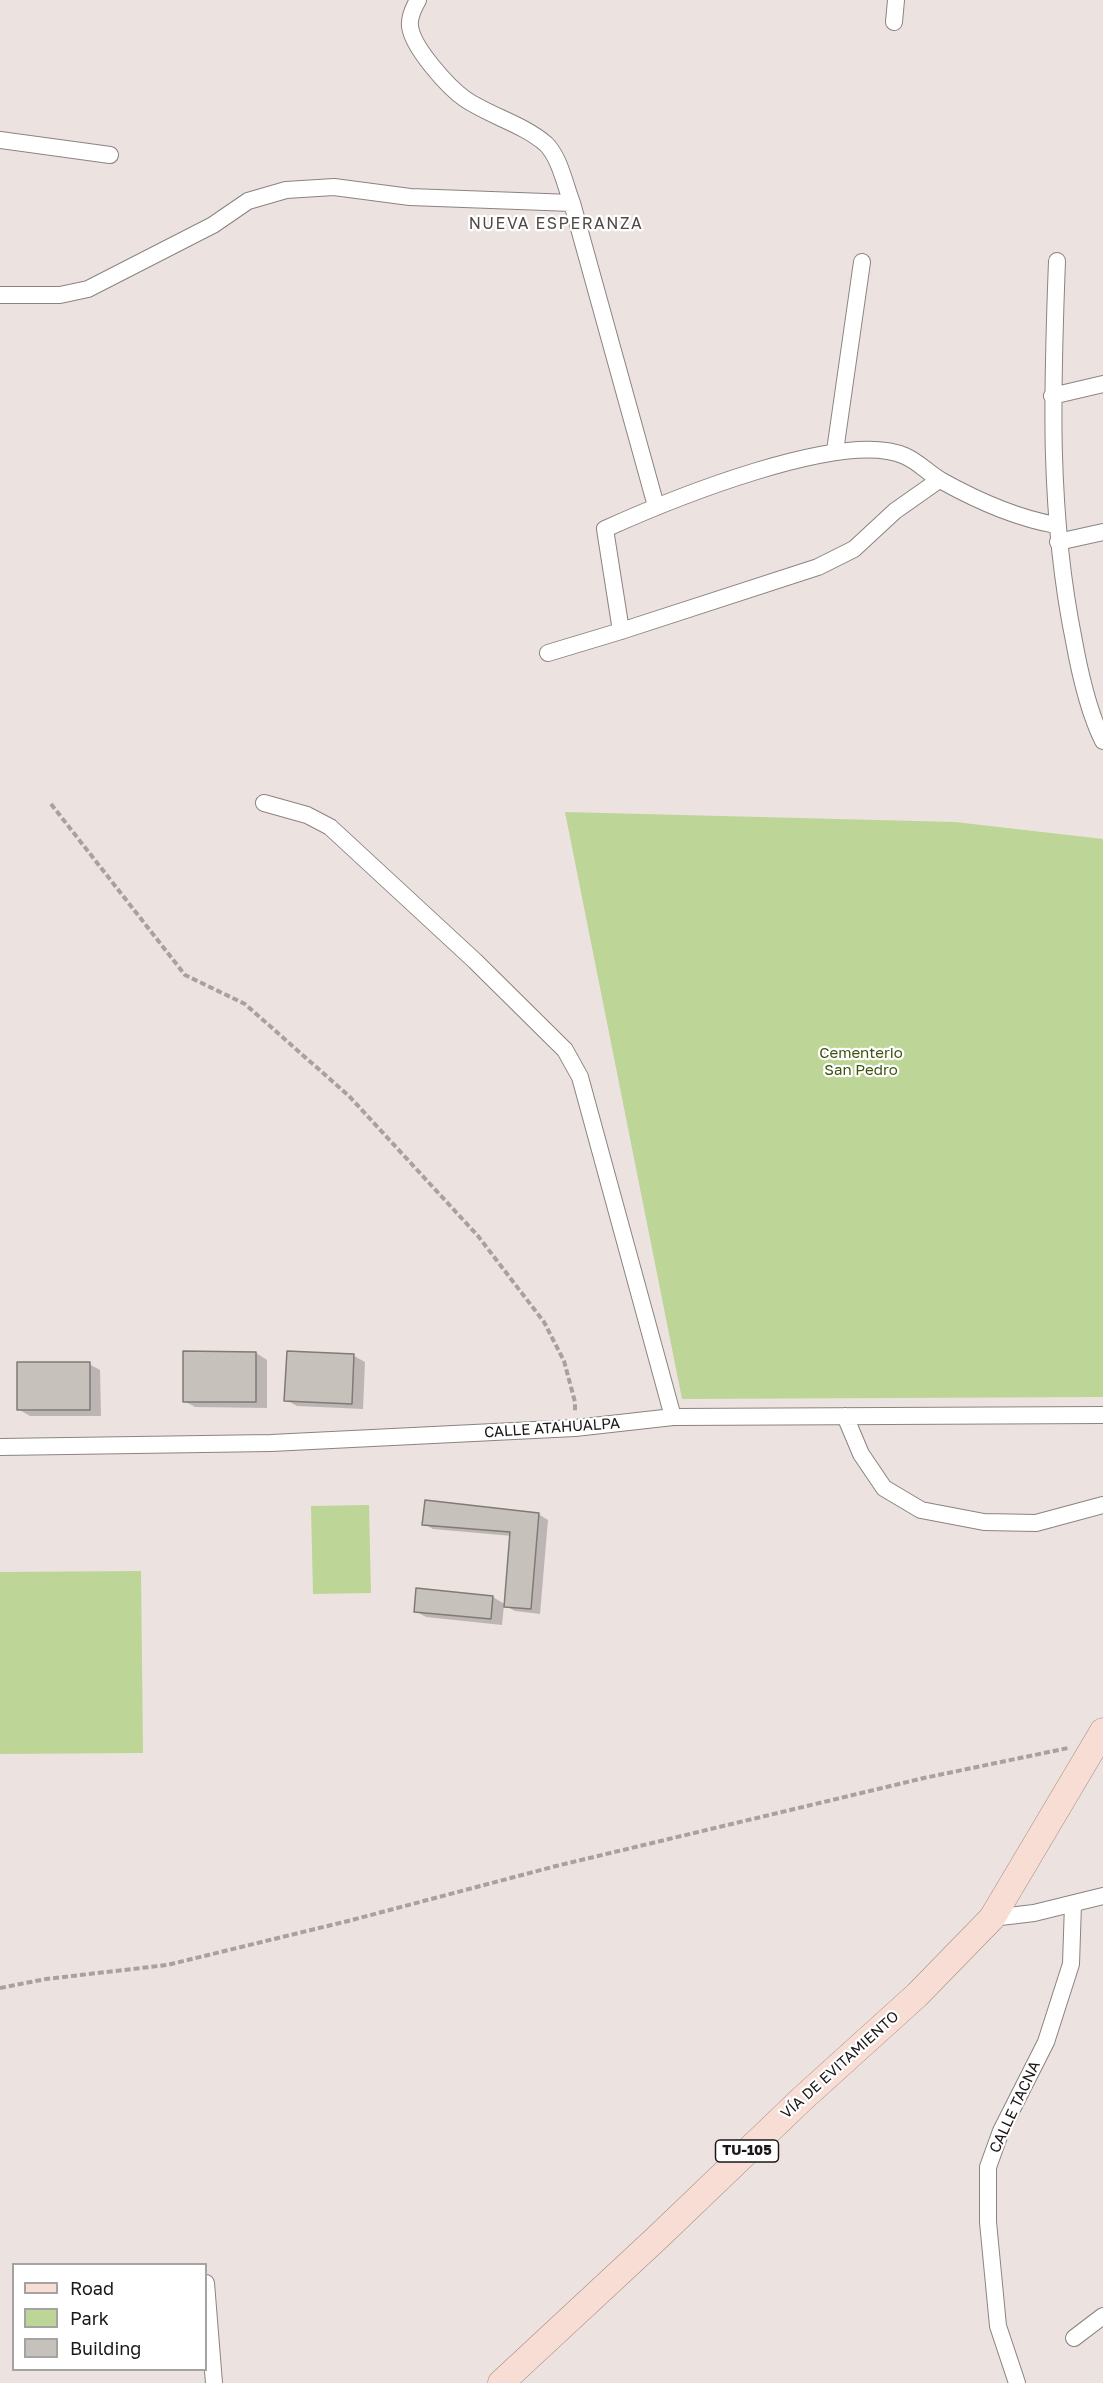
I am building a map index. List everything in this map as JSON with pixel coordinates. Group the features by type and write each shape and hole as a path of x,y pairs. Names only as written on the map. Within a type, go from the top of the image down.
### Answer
{"main road":[{"name":"VÍA DE EVITAMIENTO","path":"501,2383 802,2099 917,1995 992,1918 1099,1737"}],"street":[{"path":"418,0 410,25 416,44 464,98 531,134 547,146 557,162 572,203 656,506"},
{"path":"894,22 896,0"},
{"path":"0,140 110,155"},
{"path":"0,295 60,295 88,289 213,225 248,201 286,190 334,187 410,197 572,203"},
{"path":"1057,261 1052,396 1057,533 1068,614 1078,664 1097,730 1103,741"},
{"path":"835,451 861,262"},
{"path":"1052,396 1103,384"},
{"path":"621,631 605,529 656,506 758,471 835,451 876,449 903,455 921,465 939,480 1057,533 1103,532"},
{"path":"548,653 818,567 854,549 895,511 939,480"},
{"path":"264,803 307,815 330,827 475,961 565,1050 580,1077 673,1417"},
{"name":"CALLE ATAHUALPA","path":"0,1447 271,1443 575,1428 673,1417 1103,1415"},
{"path":"845,1416 861,1454 884,1488 921,1510 984,1522 1036,1523 1103,1505"},
{"path":"992,1918 1073,1904 1103,1896"},
{"name":"CALLE TACNA","path":"1017,2383 998,2326 988,2222 988,2167 1001,2131 1046,2042 1071,1964 1073,1904"},
{"path":"207,2300 212,2383"},
{"path":"1074,2338 1103,2316"}],"path":[{"path":"51,804 185,975 245,1004 349,1096 478,1236 544,1322 564,1361 575,1402 575,1428"},
{"path":"0,1988 46,1979 167,1965 348,1921 567,1863 1099,1737"}],"green space":[{"name":"Cementerio San Pedro","path":"565,812 955,822 1103,839 1103,1397 682,1399"},
{"path":"369,1505 371,1593 313,1594 311,1506"},
{"path":"141,1571 143,1753 0,1754 0,1572"}],"building":[{"path":"183,1351 256,1352 256,1402 183,1402"},
{"path":"287,1351 354,1354 352,1404 284,1401"},
{"path":"17,1362 90,1362 90,1410 17,1410"},
{"path":"425,1500 539,1513 531,1609 504,1607 510,1532 422,1525"},
{"path":"416,1588 493,1596 491,1619 414,1612"}],"district":[{"name":"NUEVA ESPERANZA","path":"556,224"}]}
